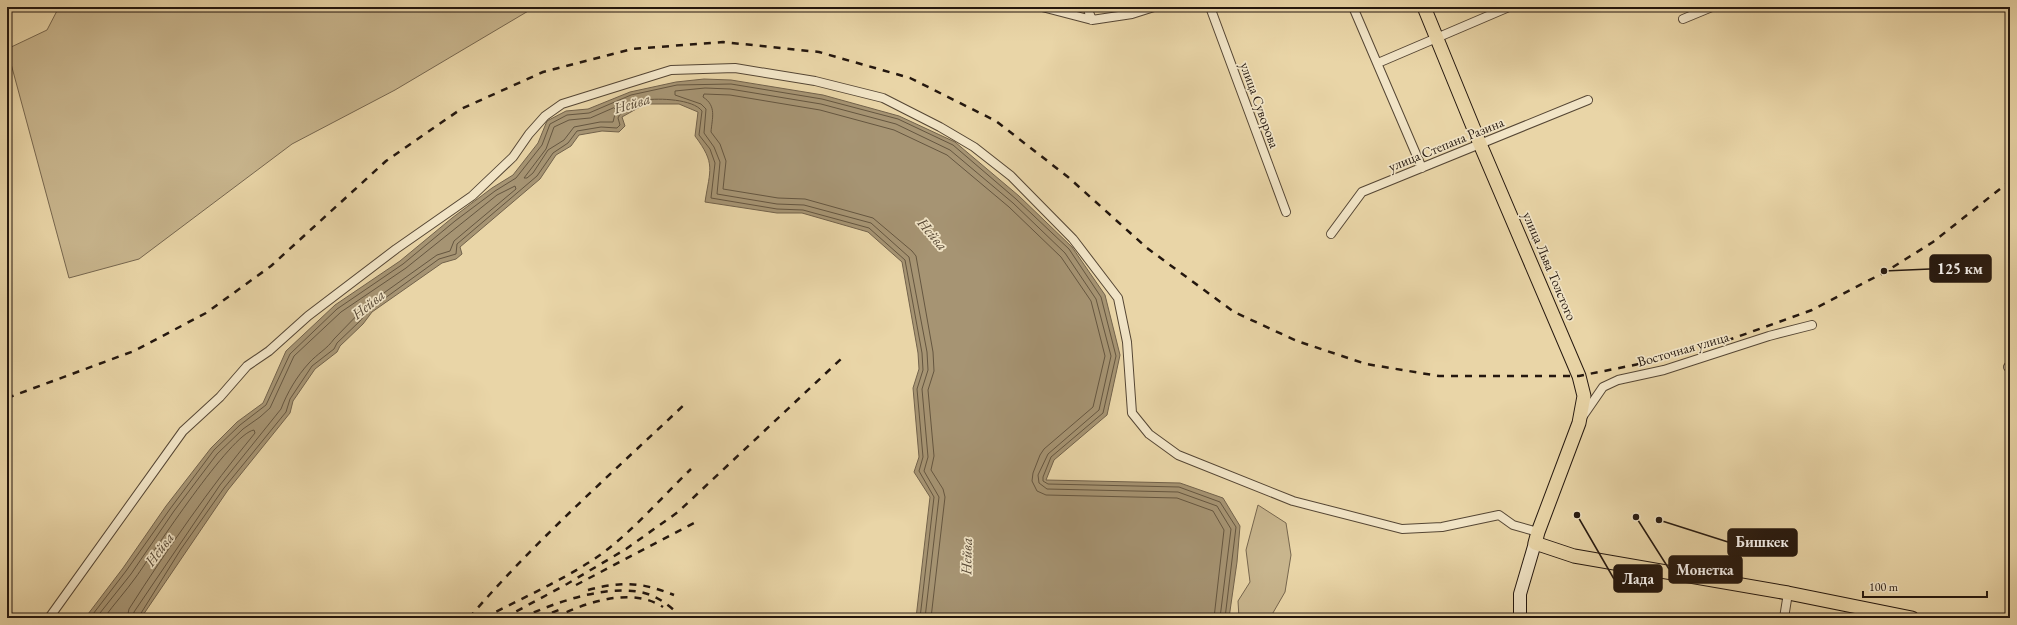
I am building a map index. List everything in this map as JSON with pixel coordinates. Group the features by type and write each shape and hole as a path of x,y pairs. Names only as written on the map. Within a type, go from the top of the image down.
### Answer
{"main road":[{"name":"улица Льва Толстого","path":"1424,7 1480,144 1579,376 1584,396 1579,424 1536,538"},
{"path":"1520,618 1520,594 1536,538 1574,556 1788,593 1912,618"}],"street":[{"path":"1042,7 1092,20 1132,14 1154,7"},
{"path":"1087,7 1092,20"},
{"name":"улица Суворова","path":"1210,7 1286,212"},
{"path":"1353,7 1422,168"},
{"path":"1378,63 1509,7"},
{"path":"1683,19 1712,7"},
{"path":"49,618 183,431 220,397 247,366 269,351 308,316 378,263 472,196 513,157 529,134 545,116 562,104 672,70 735,68 815,81 883,98 974,147 1011,176 1073,239 1118,298 1127,342 1132,413 1149,434 1178,455 1293,501 1402,529 1442,526 1499,516 1536,538"},
{"name":"улица Степана Разина","path":"1331,234 1362,192 1588,100"},
{"name":"Восточная улица","path":"1579,424 1603,387 1618,380 1664,370 1769,336 1812,325"},
{"path":"1784,618 1788,593"}],"shaded area":[{"path":"59,7 535,7 395,90 292,144 139,259 69,278 7,49 47,30"},
{"path":"1258,505 1286,523 1291,555 1285,592 1270,618 1239,618 1238,601 1250,582 1246,550"}],"water":[{"name":"Нейва","path":"704,79 731,80 823,95 899,116 955,142 1019,196 1072,247 1105,295 1120,355 1107,415 1054,460 1046,480 1180,483 1223,498 1240,526 1237,562 1229,618 916,618 930,497 914,472 919,457 913,388 919,369 918,353 902,262 868,232 802,213 777,213 705,202 710,167 706,153 695,136 698,112 679,104 645,104 622,117 625,126 619,132 602,131 579,135 571,146 556,155 540,179 460,247 462,254 456,259 442,263 372,312 363,324 340,346 337,352 315,369 293,401 290,413 228,490 141,618 85,618 123,568 166,506 211,448 237,422 263,403 286,351 335,305 400,261 452,218 492,188 513,175 538,143 547,121 566,111 588,109 630,92 676,82"}],"railway":[{"path":"7,398 134,351 206,313 271,266 386,161 461,109 543,72 632,49 723,42 819,52 910,78 996,121 1068,177 1147,248 1234,312 1297,341 1366,364 1439,376 1579,376 1649,362 1723,342 1812,310 1885,272 1933,242 2010,181"},
{"path":"504,618 567,584 626,549 678,512 841,359"},
{"path":"469,618 547,535 602,481 686,403"},
{"path":"484,618 557,581 600,555 624,536 691,469"},
{"path":"576,585 696,522"},
{"path":"588,590 612,585 632,584 652,587 674,595"},
{"path":"521,618 551,606 586,595 622,590 653,596 665,603 683,618"},
{"path":"554,618 593,602 622,597 650,601 663,607"},
{"path":"539,618 561,609"}],"place":[{"name":"125 км","path":"1884,271"},
{"name":"Лада","path":"1577,515"},
{"name":"Монетка","path":"1636,517"},
{"name":"Бишкек","path":"1659,520"}]}
